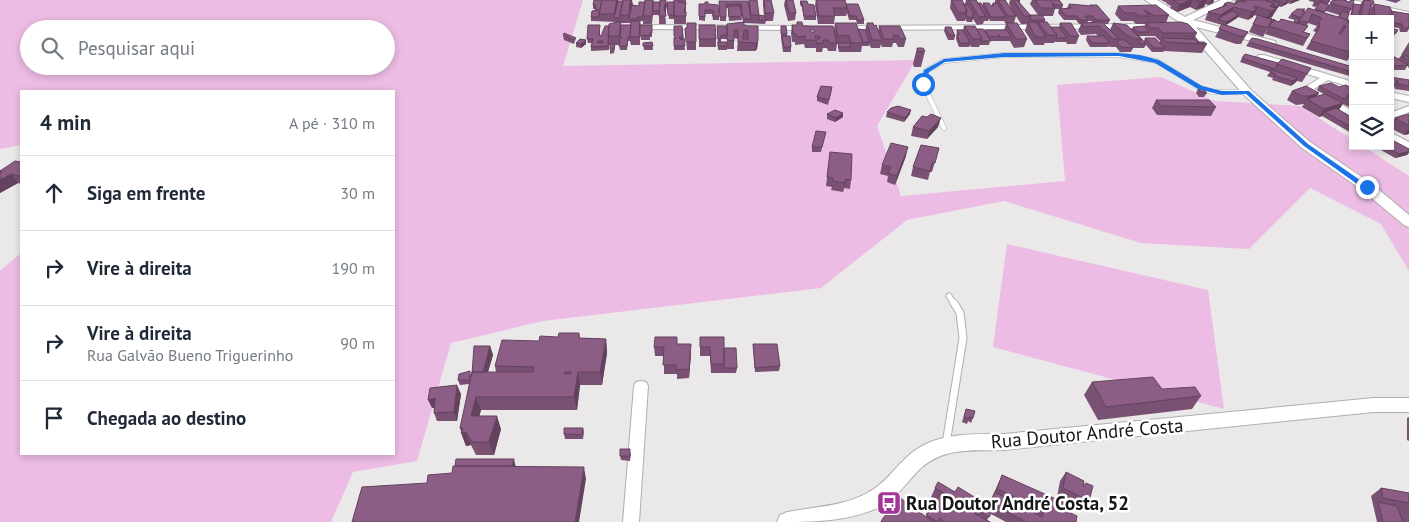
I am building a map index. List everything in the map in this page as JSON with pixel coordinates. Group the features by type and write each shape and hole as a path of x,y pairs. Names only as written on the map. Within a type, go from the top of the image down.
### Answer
{"street":[{"path":"1150,0 1306,145 1367,187 1409,222"},
{"path":"1177,24 1229,0"},
{"path":"1342,0 1409,14"},
{"path":"834,28 1177,24 1280,46"},
{"path":"632,27 815,28"},
{"path":"1261,58 1349,84"},
{"path":"1325,78 1310,88 1310,91 1349,113"},
{"path":"1394,96 1409,99"},
{"path":"1394,115 1409,109"},
{"path":"1394,138 1409,146"},
{"path":"631,522 641,386"},
{"name":"Rua Doutor André Costa","path":"787,522 841,510 874,500 894,486 915,461 934,448 946,445 1073,436 1314,410 1374,405 1409,405"}],"lane":[{"path":"944,128 923,84 926,71 944,60 1004,55 1126,55 1157,61 1200,88 1213,92 1247,92"},
{"path":"946,445 963,338 960,313 949,296"}],"shaded area":[{"path":"0,0 583,0 563,66 916,60 877,126 901,196 1065,181 1057,85 1161,77 1215,101 1300,106 1349,137 1349,150 1369,150 1409,176 1409,271 1381,224 1310,188 1249,249 1141,243 1004,201 907,220 821,288 543,321 451,343 417,461 353,472 331,522 0,522 0,271 20,254 20,455 395,455 395,90 20,90 20,145 0,149"},
{"path":"1007,244 1208,290 1224,409 993,347"}],"building":[{"path":"594,0 602,0 599,17 591,17 592,11 598,10 595,8 596,5 593,5"},
{"path":"602,0 617,0 614,14 599,14"},
{"path":"623,0 631,0 629,15 620,15"},
{"path":"645,0 653,0 652,16 643,16"},
{"path":"660,0 666,0 664,8 666,16 659,16"},
{"path":"674,0 686,3 684,12 686,12 686,16 674,16"},
{"path":"749,0 757,0 759,15 751,15"},
{"path":"764,0 771,0 774,13 765,13"},
{"path":"786,0 793,0 796,13 789,13"},
{"path":"816,0 845,0 847,8 833,8 835,16 819,16"},
{"path":"951,0 962,0 967,13 959,13"},
{"path":"969,0 976,0 986,16 979,17"},
{"path":"998,0 1005,0 1016,16 1008,16"},
{"path":"1013,0 1017,0 1031,16 1024,16"},
{"path":"1035,0 1050,0 1055,8 1041,8"},
{"path":"1050,0 1059,0 1063,5 1054,5"},
{"path":"1173,0 1191,0 1180,4"},
{"path":"1241,0 1265,0 1275,4 1270,6 1277,9 1271,11 1255,6 1253,7 1257,9 1252,12 1234,7 1220,15 1208,12 1227,5 1224,4 1228,2 1235,4 1240,1 1246,2"},
{"path":"1265,0 1271,0 1280,4 1273,7 1275,4"},
{"path":"1273,0 1289,0 1284,3"},
{"path":"1316,0 1330,0 1328,3 1320,1 1317,3 1314,2"},
{"path":"1333,0 1349,2 1354,0 1352,9 1330,3"},
{"path":"1364,0 1374,1 1371,4 1368,15 1361,15"},
{"path":"618,1 623,1 620,18 614,18"},
{"path":"719,1 748,1 751,19 743,19 741,4 726,4 726,17 720,17"},
{"path":"800,1 807,1 808,4 814,5 816,16 804,16"},
{"path":"639,2 645,2 643,17 629,19 632,5 639,6"},
{"path":"653,2 660,2 659,11 653,11"},
{"path":"667,2 674,2 674,15 668,15"},
{"path":"705,2 718,5 719,16 713,16 715,12 712,10 705,10 705,17 699,16 699,4 705,4"},
{"path":"1320,2 1329,5 1324,12 1315,9"},
{"path":"978,3 981,3 989,17 986,17"},
{"path":"983,3 989,3 991,6 994,6 993,3 997,3 1006,17 991,17"},
{"path":"846,4 858,4 864,20 858,20 856,16 850,16"},
{"path":"964,4 968,5 974,14 972,15 973,18 966,15 967,11"},
{"path":"1069,4 1097,5 1110,20 1095,20 1093,16 1085,16 1088,20 1080,20 1077,16 1066,16 1060,9 1071,8"},
{"path":"1354,4 1361,5 1359,15 1351,15"},
{"path":"1374,4 1390,7 1393,15 1390,14 1375,15"},
{"path":"1156,5 1169,15 1155,16 1144,10 1149,16 1139,16 1136,13 1125,13 1118,6"},
{"path":"728,6 740,6 742,16 729,17"},
{"path":"1308,8 1348,20 1349,52 1311,41 1319,28 1320,24 1318,23 1322,18 1312,14 1309,22 1298,21","holes":["1344,25 1346,26 1341,34 1339,34"]},
{"path":"1297,9 1305,9 1302,11 1305,12 1301,18 1291,14"},
{"path":"1231,11 1239,14 1226,22 1218,19"},
{"path":"1342,11 1349,13 1347,20 1339,17"},
{"path":"1391,11 1409,14 1409,28 1402,28 1402,24 1394,23"},
{"path":"759,15 765,16 766,20 759,20"},
{"path":"1030,15 1042,15 1045,20 1030,20"},
{"path":"1258,15 1272,19 1268,28 1253,24"},
{"path":"1296,18 1300,19 1297,23 1294,22"},
{"path":"1281,19 1308,26 1303,32 1310,34 1307,38 1269,26 1274,20 1279,22"},
{"path":"621,21 619,36 608,36 609,24"},
{"path":"631,21 640,21 639,37 630,37"},
{"path":"744,22 744,25 758,26 758,41 756,43 738,42 738,30 734,30 734,41 727,40 727,24","holes":["744,30 748,30 748,39 743,39"]},
{"path":"797,22 802,22 803,26 833,26 837,43 829,43 828,40 823,40 823,43 817,44 816,40 805,40 805,36 796,37 796,34 793,34 792,25 797,25"},
{"path":"1036,22 1046,37 1036,37 1028,23"},
{"path":"1038,22 1047,22 1057,35 1048,35"},
{"path":"1102,22 1119,39 1113,39 1099,26 1084,27 1081,23"},
{"path":"1181,22 1188,24 1197,33 1163,33 1158,28 1151,28 1146,23"},
{"path":"687,23 696,23 696,42 686,42 685,28 687,28"},
{"path":"835,23 856,23 863,43 851,43 849,35 838,36"},
{"path":"867,23 876,25 882,40 872,40"},
{"path":"1006,23 1017,23 1027,39 1016,39"},
{"path":"1060,23 1071,23 1079,36 1070,36"},
{"path":"1113,23 1127,25 1141,39 1135,39 1126,35"},
{"path":"1222,24 1248,32 1245,36 1240,36 1219,29"},
{"path":"588,25 600,25 599,35 601,36 605,26 609,26 608,46 591,47 593,39 587,39"},
{"path":"621,25 631,25 627,46 619,46 620,38 622,37 620,37"},
{"path":"640,25 652,25 652,33 640,36"},
{"path":"699,25 715,25 716,39 699,39"},
{"path":"674,26 682,26 683,37 679,37 681,40 684,38 685,46 674,46 674,38 676,38 674,36"},
{"path":"717,26 727,26 727,35 721,35 721,39 718,39"},
{"path":"781,26 786,26 787,34 781,34"},
{"path":"879,26 900,26 906,39 899,39 898,35 894,35 894,39 884,39"},
{"path":"964,26 975,26 982,39 973,39"},
{"path":"1144,26 1149,32 1138,32 1133,27"},
{"path":"945,27 951,27 955,36 949,35"},
{"path":"1051,27 1059,27 1067,38 1057,38"},
{"path":"858,29 866,30 869,42 863,42"},
{"path":"977,29 983,29 991,41 981,41 982,39"},
{"path":"1132,29 1146,44 1139,44 1141,39"},
{"path":"957,30 963,30 970,43 960,43"},
{"path":"985,30 1007,30 1011,37 1000,37 998,34 999,37 988,36"},
{"path":"564,33 576,38 574,40 563,35"},
{"path":"782,36 790,36 791,47 784,47"},
{"path":"1087,36 1104,36 1110,43 1092,43"},
{"path":"1183,37 1195,37 1199,42 1194,39 1185,39"},
{"path":"1145,38 1155,38 1165,48 1154,48"},
{"path":"1162,38 1194,39 1197,42 1207,44 1166,42"},
{"path":"1252,38 1258,39 1349,66 1349,71 1249,42"},
{"path":"580,39 586,40 581,44 576,43"},
{"path":"1119,40 1125,40 1133,48 1122,47 1117,43"},
{"path":"652,42 653,46 643,46 643,43"},
{"path":"718,42 727,42 727,46 718,46"},
{"path":"838,43 850,43 851,47 839,47"},
{"path":"610,44 615,44 614,49 610,49"},
{"path":"917,48 923,48 925,51 918,52"},
{"path":"1245,54 1278,63 1275,69 1242,58"},
{"path":"1401,56 1409,56 1409,61"},
{"path":"1394,57 1408,65 1394,65"},
{"path":"1282,59 1311,68 1307,74 1277,64"},
{"path":"1271,70 1298,78 1293,81 1275,76 1276,74 1270,72"},
{"path":"1394,78 1409,80 1409,86 1398,84 1397,80 1395,85"},
{"path":"1331,83 1339,87 1346,85 1349,87 1349,95 1344,99 1319,86"},
{"path":"821,86 832,87 829,100 817,97"},
{"path":"1306,86 1319,93 1302,96 1292,91"},
{"path":"1198,89 1203,89 1207,93 1201,92"},
{"path":"1325,94 1343,103 1324,109 1307,99"},
{"path":"1156,100 1209,100 1216,107 1161,106"},
{"path":"898,106 911,110 905,118 887,112 891,108"},
{"path":"1336,108 1349,116 1349,126 1325,112"},
{"path":"835,110 843,113 836,118 827,114"},
{"path":"931,114 941,118 929,131 913,127 922,116 927,117"},
{"path":"1409,114 1409,126 1395,118"},
{"path":"816,131 826,132 822,147 812,147"},
{"path":"1394,141 1409,149 1409,151 1399,154 1392,150"},
{"path":"891,143 908,147 897,176 888,173 891,167 882,165"},
{"path":"921,145 939,148 935,163 932,163 930,171 913,167"},
{"path":"830,152 852,154 851,180 846,179 844,183 833,181 833,178 827,177"},
{"path":"15,161 20,162 19,176 11,174 0,180 0,173 2,172 0,171"},
{"path":"559,333 579,333 579,338 606,339 600,372 578,372 574,397 476,397 471,416 497,416 489,442 472,442 466,432 461,433 463,428 460,428 472,372 533,372 534,367 495,366 502,340 539,341 540,336 558,337"},
{"path":"655,337 677,337 677,344 691,344 689,369 676,370 676,365 663,365 664,347 654,347"},
{"path":"700,337 724,337 724,364 711,364 710,347 700,347"},
{"path":"753,344 777,344 780,366 755,368"},
{"path":"474,346 490,346 483,372 472,372"},
{"path":"724,348 736,348 737,368 724,368"},
{"path":"470,371 470,380 458,380 459,374"},
{"path":"1153,377 1162,389 1195,387 1201,396 1106,407 1092,382"},
{"path":"457,385 454,412 434,413 435,398 428,400 430,388"},
{"path":"966,409 975,411 973,418 964,417"},
{"path":"564,428 583,428 582,435 564,434"},
{"path":"620,449 630,449 630,456 620,456"},
{"path":"456,459 514,459 512,466 455,466"},
{"path":"453,466 584,467 575,522 352,522 362,487 427,483 428,475 452,473"},
{"path":"1066,472 1084,481 1083,487 1086,483 1093,486 1089,501 1063,488"},
{"path":"1002,475 1065,503 1064,510 1077,516 1076,522 1026,522 990,503 995,492 1042,517 1044,510 997,489"},
{"path":"938,482 955,492 958,487 994,509 989,517 935,488"},
{"path":"1381,488 1409,493 1409,503 1383,498"},
{"path":"940,494 990,522 945,522 940,518 938,522 926,515"},
{"path":"899,497 933,522 881,521"},
{"path":"1378,502 1397,506 1403,522 1383,522"}],"place":[{"name":"Rua Doutor André Costa, 52","path":"889,503"}],"route":[{"path":"923,84 926,71 944,60 1004,55 1119,55 1140,57 1157,61 1200,88 1222,93 1247,92 1306,145 1367,187"}]}
